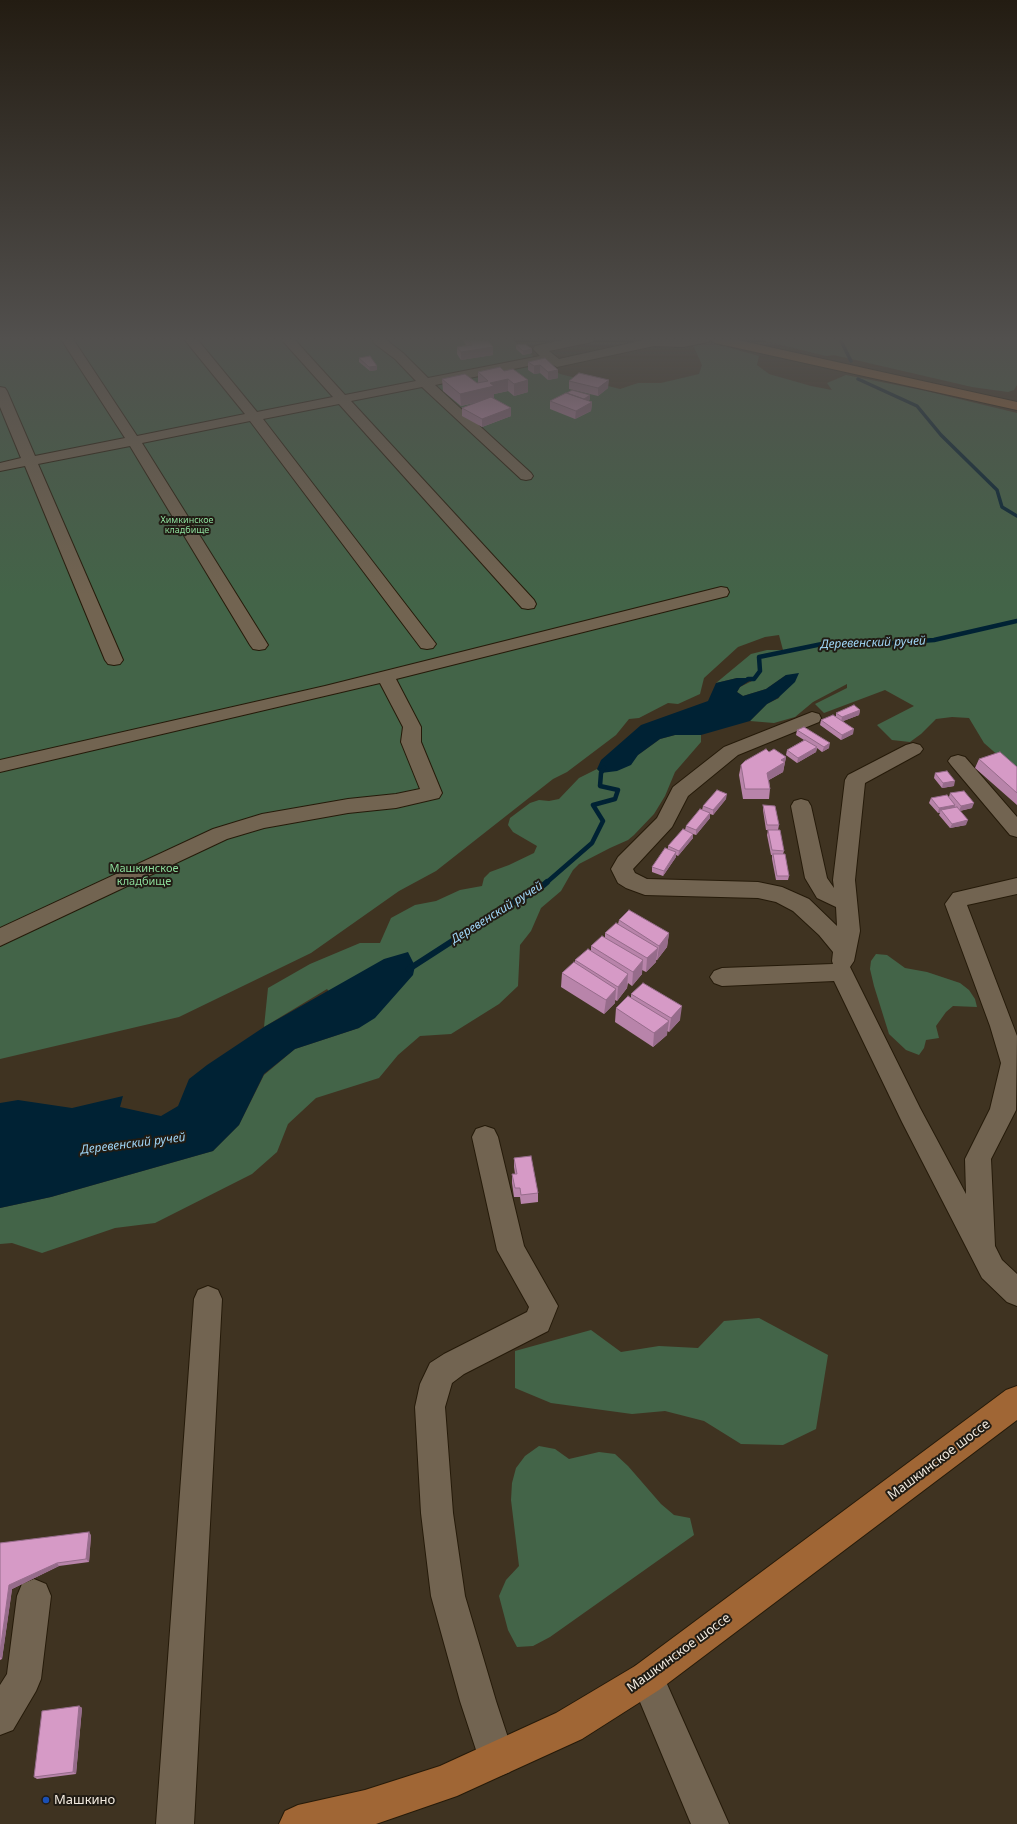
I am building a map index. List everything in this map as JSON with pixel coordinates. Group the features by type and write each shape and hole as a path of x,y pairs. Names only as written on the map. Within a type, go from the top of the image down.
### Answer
{"main road":[{"name":"Машкинское шоссе","path":"298,1824 367,1817 570,1726 647,1678 1017,1401"},
{"path":"978,1431 1006,1421 1017,1422"}],"street":[{"path":"15,424 114,660"},
{"path":"123,424 259,645"},
{"path":"0,467 218,424"},
{"path":"259,424 427,644"},
{"path":"365,424 528,604"},
{"path":"470,424 526,476"},
{"path":"0,766 385,676 721,592"},
{"path":"0,938 220,834 262,821 348,806 396,801 432,792 411,742 412,727 385,676"},
{"path":"812,718 731,751 685,787 680,792 665,822 625,862 622,869 626,878 645,887 758,890 782,895 802,905 827,929 843,961 911,1115 992,1269 1017,1293"},
{"path":"843,961 849,931 844,880 855,780 913,749"},
{"path":"958,761 1017,830"},
{"path":"801,806 816,878 825,893 846,903"},
{"path":"983,1251 978,1159 1003,1110 1013,1063 1002,1026 956,904 961,898 1017,886"},
{"path":"722,977 843,961"},
{"path":"485,1137 511,1250 544,1306 538,1320 454,1364 441,1373 435,1384 430,1407 437,1513 448,1596 478,1701 497,1760"},
{"path":"174,1824 208,1299"},
{"path":"0,1718 24,1678 34,1596"},
{"path":"647,1678 710,1824"}],"green space":[{"path":"0,424 1017,424 1017,772 984,743 969,718 952,717 936,719 921,734 910,742 892,740 877,725 914,706 885,690 824,713 815,704 847,688 847,684 813,702 795,717 774,723 750,721 767,704 779,698 786,675 766,689 743,696 737,692 740,687 752,681 737,678 716,683 751,654 767,650 783,650 779,635 765,637 738,647 704,678 700,694 678,704 668,703 639,718 629,719 616,735 567,772 553,779 436,871 399,891 311,953 179,1017 0,1059"},
{"path":"675,735 701,735 701,742 675,772 665,796 654,814 634,835 628,840 579,864 573,870 561,891 541,908 531,931 520,945 518,986 499,1004 451,1034 420,1036 398,1055 379,1078 316,1098 288,1124 277,1152 252,1174 155,1223 115,1228 42,1253 12,1243 0,1244 0,1208 51,1197 213,1151 239,1125 264,1075 295,1049 359,1028 327,989 264,1027 268,988 310,964 360,943 380,943 391,918 415,905 436,901 460,890 482,886 484,878 490,872 534,853 537,846 513,832 508,825 510,818 530,803 539,800 549,801 559,799 579,778 597,769 601,773 638,755 660,739"},
{"path":"876,954 887,955 905,968 927,972 960,983 969,990 975,999 977,1007 953,1006 946,1012 936,1026 939,1038 926,1040 924,1048 919,1055 906,1050 889,1034 874,986 870,969 871,961"},
{"path":"759,1318 828,1355 816,1429 783,1445 741,1444 704,1421 665,1411 632,1414 551,1403 515,1388 515,1351 591,1330 621,1352 659,1346 698,1348 724,1321"},
{"path":"539,1446 555,1449 569,1459 599,1452 615,1454 628,1466 661,1504 674,1515 690,1518 694,1535 550,1637 533,1646 517,1647 508,1630 499,1596 506,1580 519,1566 511,1500 512,1483 516,1468 525,1456"}],"water":[{"path":"799,673 795,682 778,698 767,704 750,721 701,735 675,735 660,739 638,755 631,765 617,771 601,773 597,769 601,760 641,725 708,701 716,683 737,678 754,678 740,687 737,692 743,696 766,689 786,675"},
{"path":"408,952 415,966 413,975 375,1018 359,1028 295,1049 264,1074 239,1125 213,1151 51,1197 0,1208 0,1103 18,1100 72,1108 123,1096 120,1107 161,1116 178,1106 189,1079 207,1065 264,1027 384,959"}],"building":[{"path":"854,705 860,710 842,717 836,713"},
{"path":"833,715 854,729 842,735 821,720"},
{"path":"804,727 830,743 824,747 797,730"},
{"path":"805,740 817,747 798,758 787,750"},
{"path":"766,749 769,752 774,749 786,757 781,760 785,762 767,773 770,789 745,789 741,765 745,761"},
{"path":"1000,752 1017,767 1017,793 979,759"},
{"path":"947,771 955,781 943,783 935,773"},
{"path":"717,790 727,794 713,810 703,806"},
{"path":"964,791 974,803 961,806 950,793"},
{"path":"947,795 955,805 939,808 931,798"},
{"path":"763,805 775,806 779,825 767,825"},
{"path":"957,807 968,820 952,824 941,810"},
{"path":"700,809 710,813 696,830 686,826"},
{"path":"683,829 693,834 679,851 668,846"},
{"path":"768,830 780,830 784,851 772,850"},
{"path":"665,848 676,852 664,871 652,867"},
{"path":"773,854 785,854 789,876 777,876"},
{"path":"629,910 669,933 659,946 619,920"},
{"path":"616,923 658,948 647,958 605,933"},
{"path":"602,936 643,960 633,972 591,946"},
{"path":"588,949 628,974 618,987 575,960"},
{"path":"574,962 616,989 606,1000 562,973"},
{"path":"643,983 682,1006 671,1018 631,994"},
{"path":"628,996 669,1021 654,1033 616,1008"},
{"path":"531,1156 538,1193 521,1195 520,1188 515,1188 512,1174 517,1174 514,1158"},
{"path":"89,1532 86,1559 57,1563 9,1585 0,1652 0,1543"},
{"path":"79,1706 73,1772 34,1777 42,1711"}],"waterway":[{"path":"932,424 941,435 997,490 1002,507 1017,516"},
{"name":"Деревенский ручей","path":"748,679 754,679 760,671 759,657 822,644 853,646 934,640 1017,621"},
{"name":"Деревенский ручей","path":"546,883 592,843 603,821 593,805 615,799 618,790 600,786 601,773 604,768"},
{"name":"Деревенский ручей","path":"409,969 505,907 539,889 547,882"}],"place":[{"name":"Машкино","path":"46,1800"}],"park label":[{"name":"Химкинское кладбище","path":"187,526"},
{"name":"Машкинское кладбище","path":"144,875"}]}
